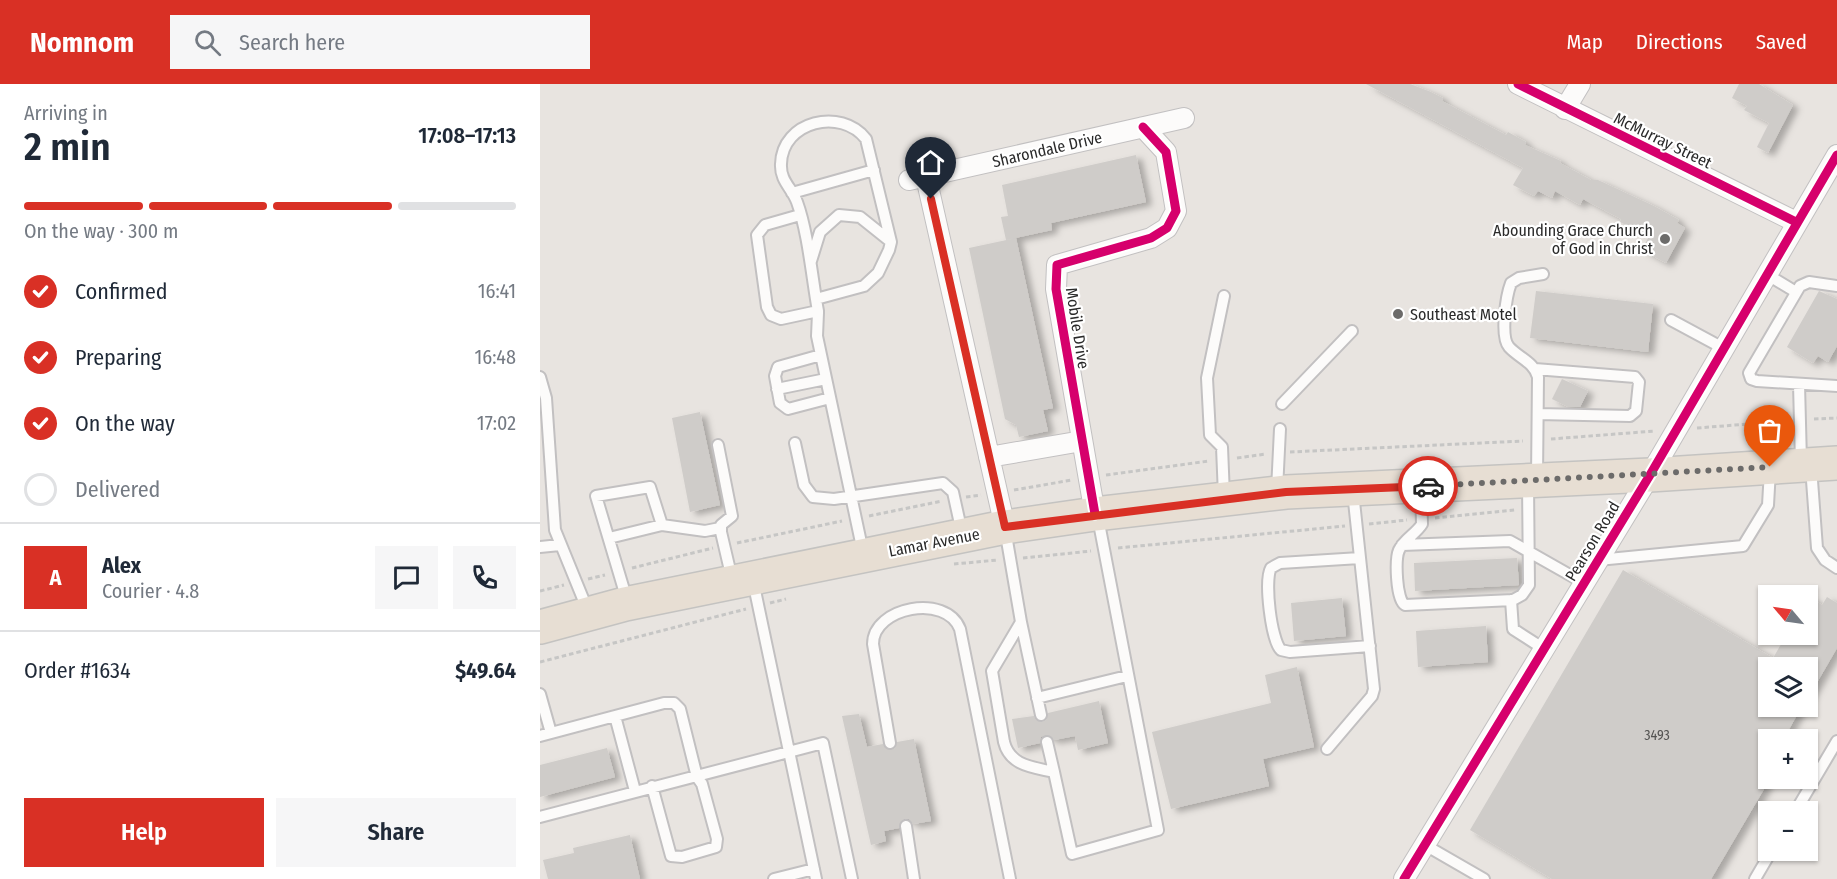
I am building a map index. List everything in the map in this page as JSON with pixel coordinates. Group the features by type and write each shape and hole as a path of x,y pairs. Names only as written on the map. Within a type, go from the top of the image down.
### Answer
{"highway":[{"name":"Lamar Avenue","path":"540,627 628,603 748,589 864,556 1005,527 1096,514 1277,493 1421,486 1531,490 1650,475 1805,465"}],"street":[{"name":"McMurray Street","path":"1518,84 1796,222"},
{"path":"1565,109 1580,84"},
{"name":"Sharondale Drive","path":"989,457 918,178 1184,118"},
{"name":"Mobile Drive","path":"1096,514 1056,290 1057,265 1150,238 1167,228 1176,211 1166,152 1143,127"},
{"name":"Pearson Road","path":"1404,879 1650,475 1837,155"},
{"path":"1005,527 989,457 1082,441"}],"lane":[{"path":"816,299 864,286 881,268 891,242 866,139 860,131 837,121 816,123 799,130 784,147 780,168 800,215 818,311 816,328 821,355 864,556"},
{"path":"792,193 874,170"},
{"path":"810,267 820,232 839,215 852,214 866,220 891,242"},
{"path":"800,215 765,225 757,235 767,307 771,315 781,319 818,311"},
{"path":"1421,486 1422,519 1419,529 1402,545 1398,554 1398,594 1403,604 1511,600 1522,595 1529,585 1531,490 1538,414 1538,377 1535,369 1508,346 1503,334 1511,283 1519,278 1543,274"},
{"path":"1766,274 1796,292"},
{"path":"1837,286 1804,283 1796,292 1749,374 1755,381 1837,386"},
{"path":"1224,296 1207,378 1210,435 1222,447 1224,499"},
{"path":"1671,320 1723,348"},
{"path":"1282,404 1352,331"},
{"path":"821,355 778,367 775,374 780,405 786,409 830,398"},
{"path":"1535,369 1635,377 1639,382 1636,411 1630,416 1538,414"},
{"path":"540,378 546,398 555,522 560,545 589,614"},
{"path":"777,389 826,379"},
{"path":"1799,384 1805,465 1816,548 1825,560 1837,568"},
{"path":"1277,493 1280,429"},
{"path":"795,443 808,493 818,499 943,483 953,492 963,536"},
{"path":"609,538 662,525 705,531 720,528 732,516 718,445"},
{"path":"1598,560 1743,546 1767,505 1805,465"},
{"path":"628,603 596,496 650,487 662,525"},
{"path":"1327,749 1372,696 1374,686 1353,489"},
{"path":"1047,742 1072,854 1158,830 1096,514"},
{"path":"1005,527 1041,715"},
{"path":"720,528 748,589 789,750 815,874 774,879"},
{"path":"1402,545 1505,540 1529,550 1584,583"},
{"path":"540,547 560,545"},
{"path":"1360,558 1280,563 1271,568 1267,580 1275,639 1281,650 1290,652 1370,646"},
{"path":"1511,600 1513,629 1544,650"},
{"path":"890,743 873,644 875,630 882,620 891,616 924,607 940,610 952,617 960,629 1010,879"},
{"path":"1022,622 992,671 1006,752 1013,760 1054,772"},
{"path":"1037,698 1127,676"},
{"path":"540,694 551,733"},
{"path":"540,736 667,702 676,705 680,710 718,841 712,849 682,857 671,856 652,786"},
{"path":"615,716 635,791"},
{"path":"1802,801 1837,741"},
{"path":"540,817 697,774 823,743 852,879"},
{"path":"906,826 914,879"},
{"path":"1425,845 1484,879"},
{"path":"1755,879 1766,861"}],"path":[{"path":"944,565 1422,519 1531,490"},
{"path":"540,662 748,589 791,597"}],"building":[{"path":"1366,84 1410,84 1431,92 1443,98 1442,101 1506,135 1508,132 1526,142 1525,145 1561,161 1560,163 1591,180 1598,180 1654,206 1679,220 1677,223 1685,228 1666,263 1642,250 1649,236 1620,222 1621,219 1583,199 1580,205 1555,191 1552,198 1538,191 1534,196 1513,185 1523,168"},
{"path":"1739,84 1759,84 1793,105 1768,153 1757,147 1769,123 1744,110 1747,106 1732,98"},
{"path":"1136,155 1146,202 1051,223 1052,230 1006,240 1001,217 1008,216 1002,185"},
{"path":"1016,238 1053,408 1043,410 1048,431 1019,437 1016,425 1005,419 969,248"},
{"path":"1536,291 1653,304 1648,352 1530,338"},
{"path":"1819,291 1837,299 1837,346 1828,362 1818,356 1813,363 1787,347"},
{"path":"1562,379 1588,391 1580,407 1568,407 1552,399"},
{"path":"700,412 720,505 690,512 672,418"},
{"path":"1517,558 1519,585 1415,591 1414,563"},
{"path":"1623,570 1771,657 1758,657 1758,717 1796,717 1789,729 1758,729 1758,789 1764,789 1711,879 1552,879 1470,830"},
{"path":"1827,597 1837,603 1837,648 1818,681 1818,657 1774,657 1781,645 1818,645 1818,602 1822,605"},
{"path":"1342,598 1346,636 1294,641 1291,603"},
{"path":"1486,626 1488,662 1418,667 1416,631"},
{"path":"1297,667 1314,747 1263,759 1269,786 1171,809 1152,732 1271,703 1265,675"},
{"path":"1099,701 1108,743 1078,750 1075,736 1054,740 1046,735 1041,737 1040,743 1018,748 1012,719 1034,716 1036,720 1042,722 1046,720 1048,713"},
{"path":"859,714 867,747 883,744 891,750 895,748 897,742 914,739 931,821 913,824 909,819 904,819 899,828 884,831 886,841 871,845 842,716"},
{"path":"607,748 615,777 540,797 540,765"},
{"path":"630,835 640,879 548,879 543,860 574,853 573,848"}],"cycle path":[{"path":"1518,84 1796,222"},
{"path":"1095,514 1056,289 1057,265 1151,238 1167,228 1176,211 1166,152 1143,127"},
{"path":"1404,879 1650,475 1837,155"}],"way so far":[{"path":"1428,486 1770,467"}],"place":[{"name":"Abounding Grace Church of God in Christ","path":"1665,239"},
{"name":"Southeast Motel","path":"1398,314"}],"route":[{"path":"931,199 1005,527 1286,492 1428,486"}]}
